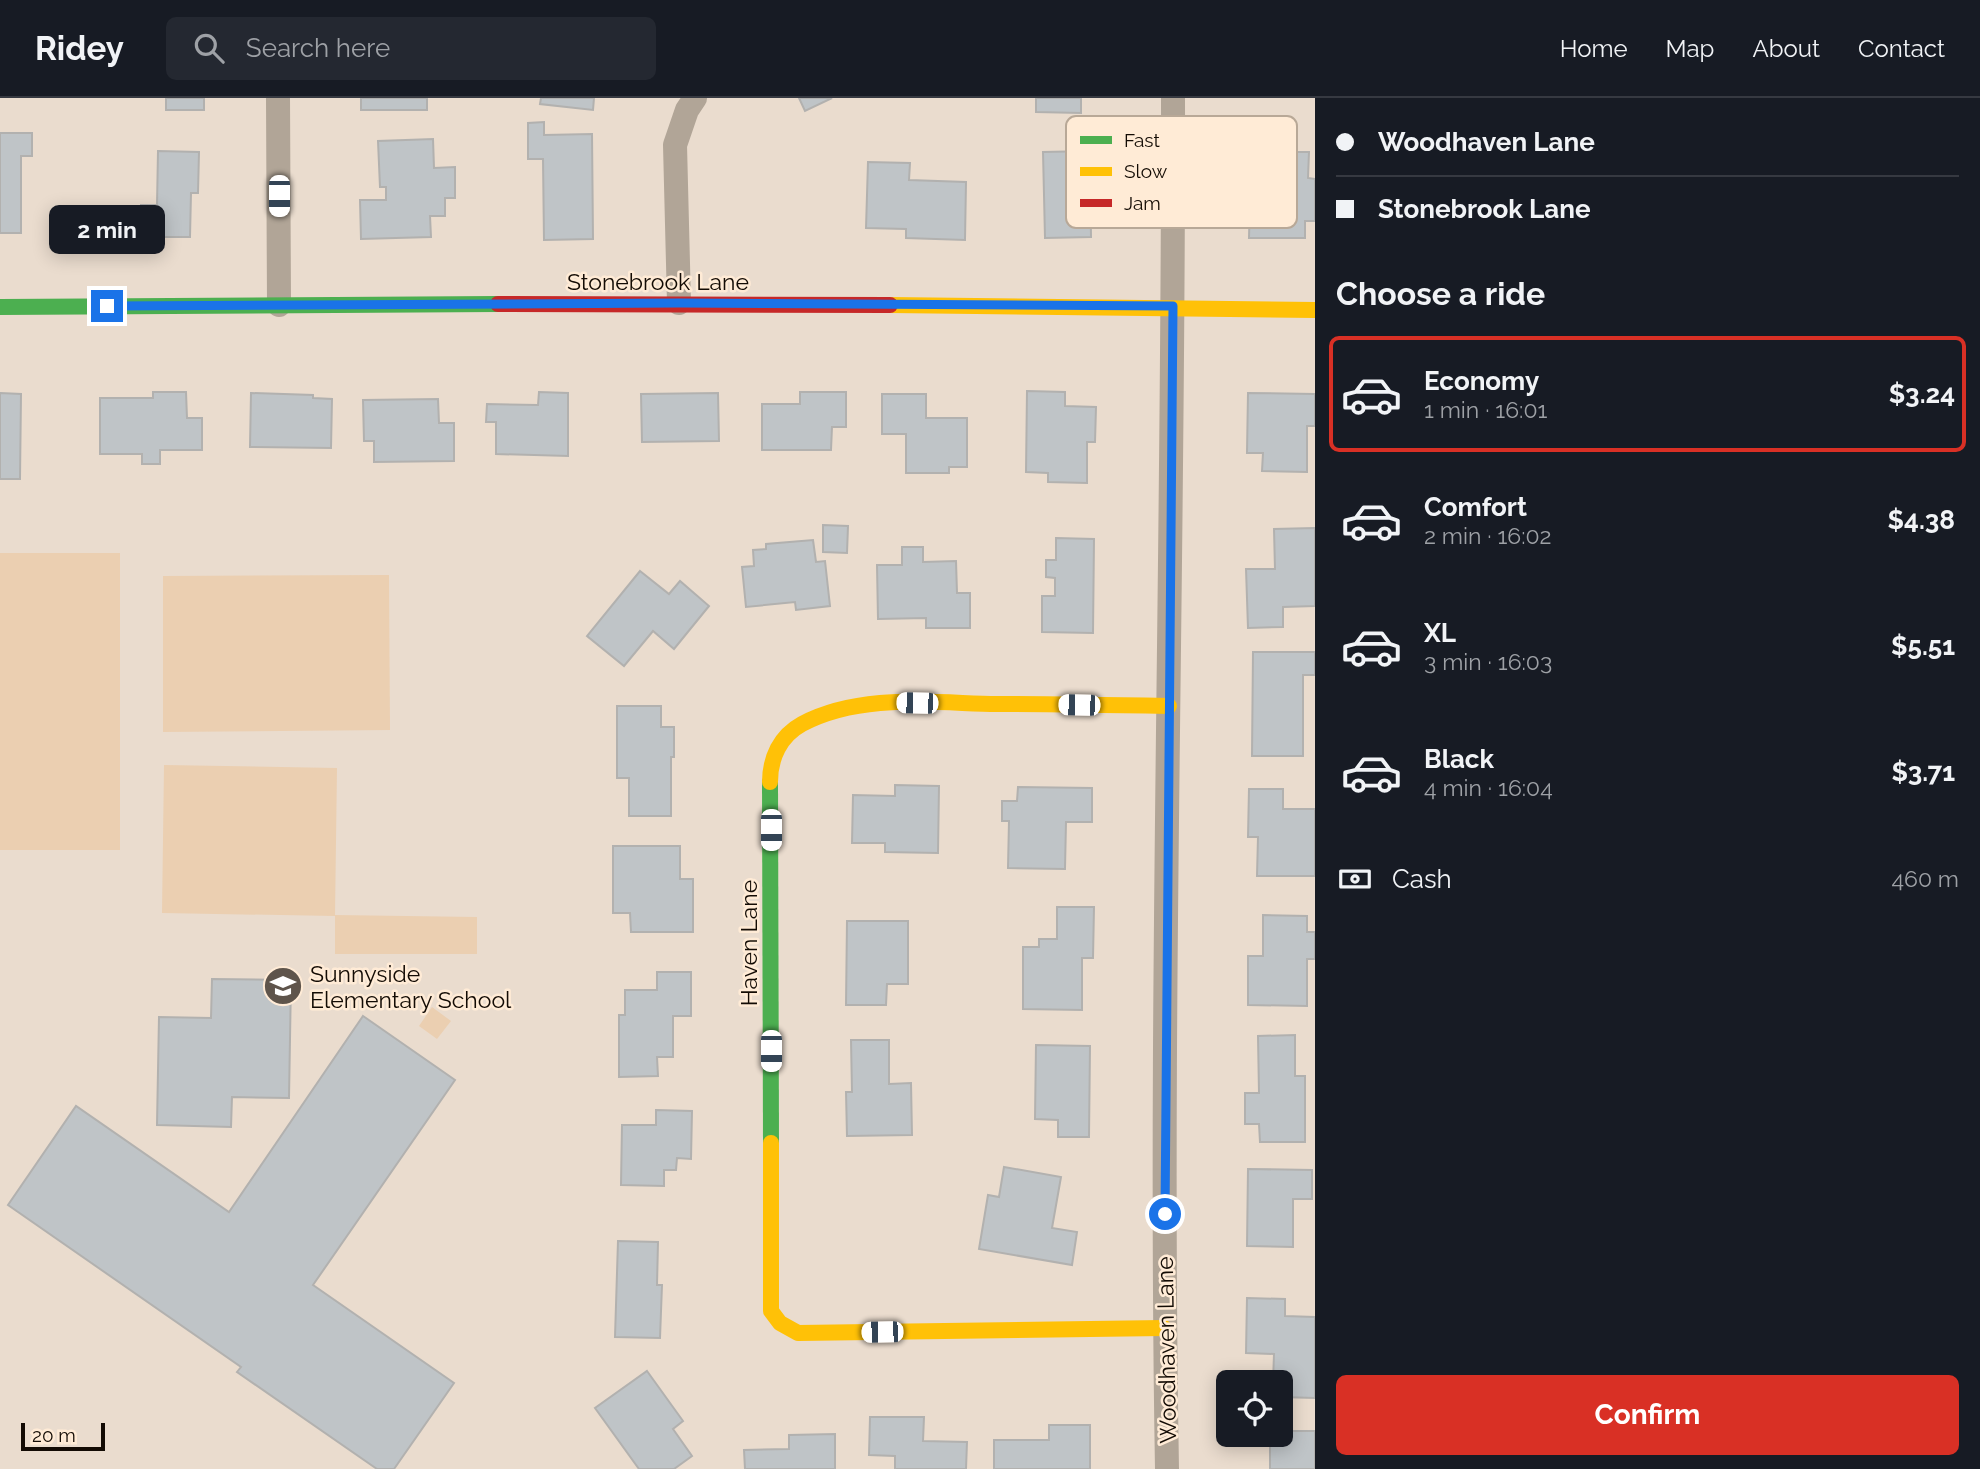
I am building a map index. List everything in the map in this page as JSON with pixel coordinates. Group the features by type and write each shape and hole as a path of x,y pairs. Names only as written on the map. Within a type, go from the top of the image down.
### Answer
{"street":[{"path":"278,98 279,305"},
{"path":"679,303 675,145 687,110 695,98"},
{"name":"Woodhaven Lane","path":"1173,98 1173,116"},
{"name":"Woodhaven Lane","path":"1167,1469 1164,1328 1173,228"},
{"name":"Stonebrook Lane","path":"0,307 679,303 1173,306 1315,310"},
{"name":"Haven Lane","path":"1164,1328 798,1333 780,1323 771,1311 770,774 776,750 786,735 802,724 843,708 890,702 1169,706"}],"shaded area":[{"path":"0,553 120,553 120,850 0,850"},
{"path":"389,575 390,730 163,732 163,576"},
{"path":"164,765 337,768 335,915 477,917 477,954 335,954 335,916 162,913"},
{"path":"432,1007 451,1021 437,1039 419,1026"}],"building":[{"path":"166,98 204,98 204,110 166,110"},
{"path":"361,98 427,98 427,110 361,110"},
{"path":"541,98 594,98 593,110 540,104"},
{"path":"799,98 832,98 805,111"},
{"path":"1036,98 1081,98 1081,113 1036,112"},
{"path":"544,122 544,135 592,134 593,239 544,240 543,159 528,159 528,123"},
{"path":"0,133 32,133 32,156 21,156 21,233 0,233"},
{"path":"433,139 434,168 455,167 455,198 445,198 445,216 430,216 431,237 361,239 360,200 386,200 386,187 380,187 378,141"},
{"path":"158,151 199,152 198,193 191,193 190,237 140,237 141,205 157,205"},
{"path":"1043,152 1066,152 1066,228 1091,228 1091,237 1045,238"},
{"path":"1297,152 1309,152 1308,178 1315,179 1315,221 1305,221 1305,238 1249,238 1249,228 1297,228"},
{"path":"868,162 910,163 909,180 966,182 965,240 906,238 906,229 866,228"},
{"path":"1027,391 1065,392 1065,406 1096,407 1095,442 1087,442 1087,483 1048,482 1048,473 1026,472"},
{"path":"153,392 186,392 187,418 202,418 202,450 160,450 160,464 142,464 142,454 100,454 100,398 153,398"},
{"path":"539,392 568,393 568,456 496,454 496,422 486,422 487,404 538,405"},
{"path":"800,392 846,392 846,427 832,427 831,450 762,450 762,404 800,404"},
{"path":"0,393 21,394 20,479 0,479"},
{"path":"251,393 313,395 313,398 332,399 331,448 250,447"},
{"path":"718,393 719,441 642,442 641,394"},
{"path":"1248,393 1315,394 1315,426 1307,426 1307,472 1262,471 1263,453 1247,453"},
{"path":"882,394 926,394 926,418 967,418 967,467 949,467 949,473 906,473 906,434 882,434"},
{"path":"438,399 439,423 454,423 454,461 374,462 374,441 364,441 363,400"},
{"path":"823,525 848,526 847,553 823,552"},
{"path":"1315,528 1315,606 1283,607 1283,627 1248,628 1246,569 1275,569 1274,529"},
{"path":"1056,538 1094,539 1093,633 1042,632 1042,596 1055,596 1055,578 1046,577 1046,560 1056,560"},
{"path":"813,540 816,562 825,561 830,606 796,610 795,602 746,607 742,567 754,566 753,550 766,549 766,544"},
{"path":"902,547 923,547 923,562 956,561 957,593 970,593 970,628 926,628 926,618 878,619 877,565 902,565"},
{"path":"640,571 669,594 680,581 709,606 674,649 653,631 624,666 587,636"},
{"path":"1253,652 1315,652 1315,675 1303,675 1303,756 1252,756"},
{"path":"617,706 661,706 661,727 674,727 671,816 629,816 629,778 617,778"},
{"path":"895,785 939,786 938,853 885,852 885,843 852,843 853,795 895,796"},
{"path":"1018,787 1092,788 1092,822 1066,822 1065,869 1008,868 1009,821 1002,821 1002,801 1017,801"},
{"path":"1249,789 1283,789 1283,809 1315,809 1315,876 1257,876 1258,837 1248,837"},
{"path":"613,846 680,846 680,879 693,879 693,932 631,932 630,913 613,913"},
{"path":"1057,907 1094,907 1093,958 1082,958 1082,1010 1023,1009 1023,947 1039,947 1039,939 1057,939"},
{"path":"1263,915 1307,916 1307,932 1315,932 1315,959 1307,959 1307,1006 1248,1005 1248,956 1263,956"},
{"path":"847,921 908,921 908,984 887,984 886,1005 846,1005"},
{"path":"657,972 691,972 691,1016 673,1016 673,1057 657,1057 658,1076 619,1077 619,1015 625,1015 625,990 657,990"},
{"path":"212,979 291,980 289,1098 232,1097 231,1127 157,1125 159,1017 211,1018"},
{"path":"363,1016 455,1080 313,1285 454,1383 394,1469 377,1469 237,1372 241,1367 8,1205 76,1106 229,1212"},
{"path":"1295,1035 1295,1076 1305,1076 1305,1142 1260,1142 1259,1124 1245,1124 1245,1093 1259,1093 1258,1036"},
{"path":"851,1040 889,1040 889,1084 911,1083 912,1135 847,1136 846,1092 852,1092"},
{"path":"1036,1045 1090,1046 1089,1137 1058,1137 1058,1120 1035,1119"},
{"path":"656,1110 692,1111 691,1159 677,1158 676,1170 664,1170 664,1186 621,1185 622,1125 656,1125"},
{"path":"1004,1167 1061,1177 1052,1228 1077,1232 1072,1265 979,1249 988,1195 999,1197"},
{"path":"1248,1169 1312,1170 1312,1199 1293,1199 1293,1247 1247,1246"},
{"path":"618,1241 658,1242 657,1285 662,1285 660,1338 615,1337"},
{"path":"1247,1298 1285,1299 1285,1316 1315,1317 1315,1398 1293,1397 1293,1370 1273,1370 1274,1354 1246,1353"},
{"path":"647,1371 683,1421 673,1429 692,1456 674,1469 639,1469 595,1408"},
{"path":"870,1417 924,1417 923,1441 967,1442 966,1469 895,1469 895,1456 869,1455"},
{"path":"1049,1425 1090,1425 1090,1469 994,1469 994,1440 1049,1440"},
{"path":"1293,1431 1315,1431 1315,1469 1270,1469 1270,1447 1293,1447"},
{"path":"835,1434 835,1469 745,1469 744,1450 789,1449 789,1435"}],"traffic: fast":[{"path":"0,307 498,304"},
{"path":"770,782 771,1143"}],"traffic: slow":[{"path":"890,305 1315,310"},
{"path":"770,782 774,756 782,741 794,729 825,714 848,708 898,702 1169,706"},
{"path":"771,1143 771,1311 780,1323 798,1333 1164,1328"}],"traffic: jam":[{"path":"498,304 890,305"}],"place":[{"name":"Sunnyside Elementary School","path":"283,986"}],"route":[{"path":"107,306 679,303 1173,306 1165,1214"}]}
